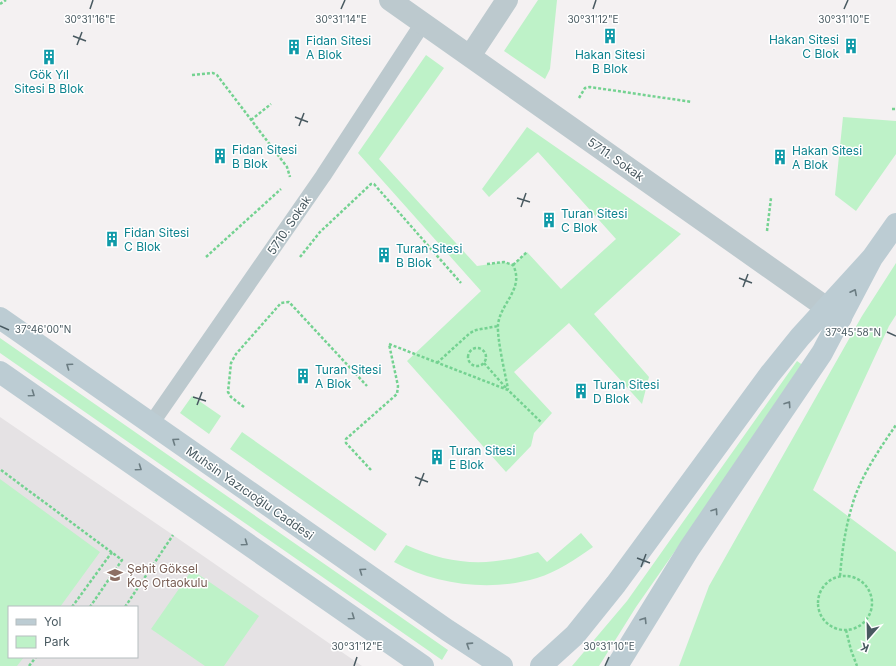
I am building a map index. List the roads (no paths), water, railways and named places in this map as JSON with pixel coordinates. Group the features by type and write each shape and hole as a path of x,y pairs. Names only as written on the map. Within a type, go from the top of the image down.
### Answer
{"main road":[{"path":"617,666 689,549 822,354 834,313 896,224"},
{"path":"541,666 575,635 616,584 770,374 800,336 834,313"},
{"name":"Muhsin Yazıcıoğlu Caddesi","path":"0,318 446,630 502,666"},
{"path":"0,372 423,666"}],"street":[{"name":"5711. Sokak","path":"390,0 834,313"},
{"path":"470,56 507,0"}],"lane":[{"name":"5710. Sokak","path":"151,424 323,176 423,23"}],"place":[{"name":"Hakan Sitesi B Blok","path":"610,36"},
{"name":"Hakan Sitesi C Blok","path":"851,46"},
{"name":"Fidan Sitesi A Blok","path":"294,47"},
{"name":"Gök Yıl Sitesi B Blok","path":"49,57"},
{"name":"Fidan Sitesi B Blok","path":"220,156"},
{"name":"Hakan Sitesi A Blok","path":"780,157"},
{"name":"Turan Sitesi C Blok","path":"549,220"},
{"name":"Fidan Sitesi C Blok","path":"112,239"},
{"name":"Turan Sitesi B Blok","path":"384,255"},
{"name":"Turan Sitesi A Blok","path":"303,376"},
{"name":"Turan Sitesi D Blok","path":"581,391"},
{"name":"Turan Sitesi E Blok","path":"437,457"},
{"name":"Şehit Göksel Koç Ortaokulu","path":"115,575"}]}
